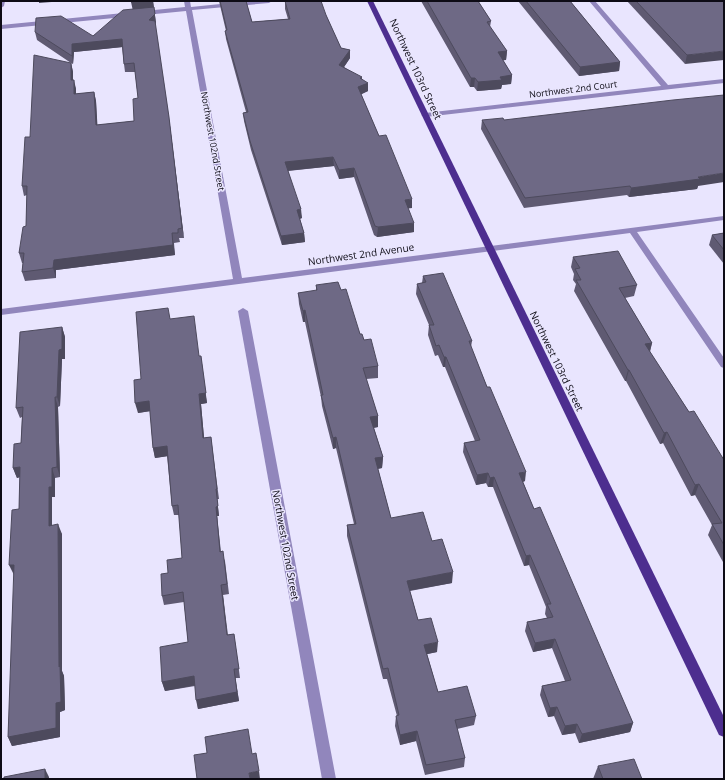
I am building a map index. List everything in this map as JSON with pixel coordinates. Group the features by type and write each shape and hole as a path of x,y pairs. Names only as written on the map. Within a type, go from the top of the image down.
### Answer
{"main road":[{"name":"Northwest 103rd Street","path":"370,1 724,731"}],"street":[{"path":"1,6 2,1"},
{"path":"1,27 188,4 269,1"},
{"path":"592,1 666,88"},
{"name":"Northwest 102nd Street","path":"188,4 238,281"},
{"name":"Northwest 2nd Court","path":"424,115 724,81"},
{"name":"Northwest 2nd Avenue","path":"1,312 724,218"},
{"path":"632,230 724,366"},
{"name":"Northwest 102nd Street","path":"243,311 329,779"}],"building":[{"path":"220,1 246,1 252,22 290,19 285,1 321,1 341,48 350,50 339,65 362,77 360,78 368,83 358,87 379,136 386,135 412,199 405,200 414,223 378,227 375,226 354,168 339,170 333,157 285,162 301,209 297,210 304,233 281,236 250,141 243,113 248,112 225,31 227,30"},
{"path":"427,1 478,1 491,21 487,22 507,51 498,52 512,75 500,77 502,80 478,82 475,78 471,78"},
{"path":"526,1 570,1 620,62 580,67"},
{"path":"636,1 724,1 724,51 687,55"},
{"path":"154,7 155,14 149,20 155,21 169,117 182,228 178,229 178,233 172,233 173,245 54,260 53,268 22,272 24,253 19,253 23,227 26,226 27,186 22,186 25,137 30,137 34,55 71,63 71,80 74,80 74,94 94,92 96,125 134,121 133,99 138,98 134,63 124,64 122,39 72,44 72,56 35,32 36,18 61,16 93,36 123,10"},
{"path":"724,95 724,173 698,177 700,179 631,188 630,186 525,198 482,120 503,118 504,120"},
{"path":"724,233 724,250 712,235"},
{"path":"618,251 637,285 619,288 652,343 645,344 689,412 694,411 724,460 724,545 712,524 722,523 699,484 695,485 667,432 664,433 576,280 581,280 575,269 580,268 573,257"},
{"path":"443,273 472,341 469,341 487,387 490,387 526,472 519,473 534,509 540,507 633,723 582,734 577,724 565,726 557,707 550,708 542,686 571,680 555,639 535,643 527,622 553,617 547,604 551,604 530,555 526,556 494,477 490,478 488,473 477,475 464,443 480,440 446,357 444,357 439,345 436,346 429,325 434,325 417,284 426,282 423,276"},
{"path":"338,282 341,290 346,289 360,334 362,334 364,340 371,339 378,366 363,368 378,416 370,417 383,457 375,458 391,518 423,512 432,541 442,539 453,572 407,581 418,620 431,618 438,642 424,645 438,692 467,686 476,716 455,720 465,758 426,765 417,731 400,735 396,716 399,715 388,668 383,669 347,525 356,524 336,437 333,438 321,395 323,395 305,310 303,311 298,293 317,290 316,285"},
{"path":"168,308 170,319 194,316 199,356 201,356 206,393 199,394 203,438 211,437 217,489 218,506 216,507 220,552 223,551 227,584 221,585 227,635 234,634 239,669 234,669 237,692 196,700 194,676 162,682 160,647 188,642 183,592 162,596 161,574 168,573 167,560 182,558 178,505 172,506 167,446 153,448 149,401 135,403 134,380 141,379 136,312"},
{"path":"62,327 62,349 59,350 57,397 55,397 57,467 52,468 52,487 49,487 49,526 58,524 59,667 60,666 61,702 56,703 56,728 8,737 14,565 9,565 12,510 19,509 20,467 13,468 14,444 21,443 23,407 16,408 20,332"},
{"path":"248,729 252,754 256,753 259,771 249,773 250,779 197,779 194,755 207,753 205,737"},
{"path":"634,759 642,779 603,779 598,766"},
{"path":"45,769 45,779 4,779 4,777"}]}
